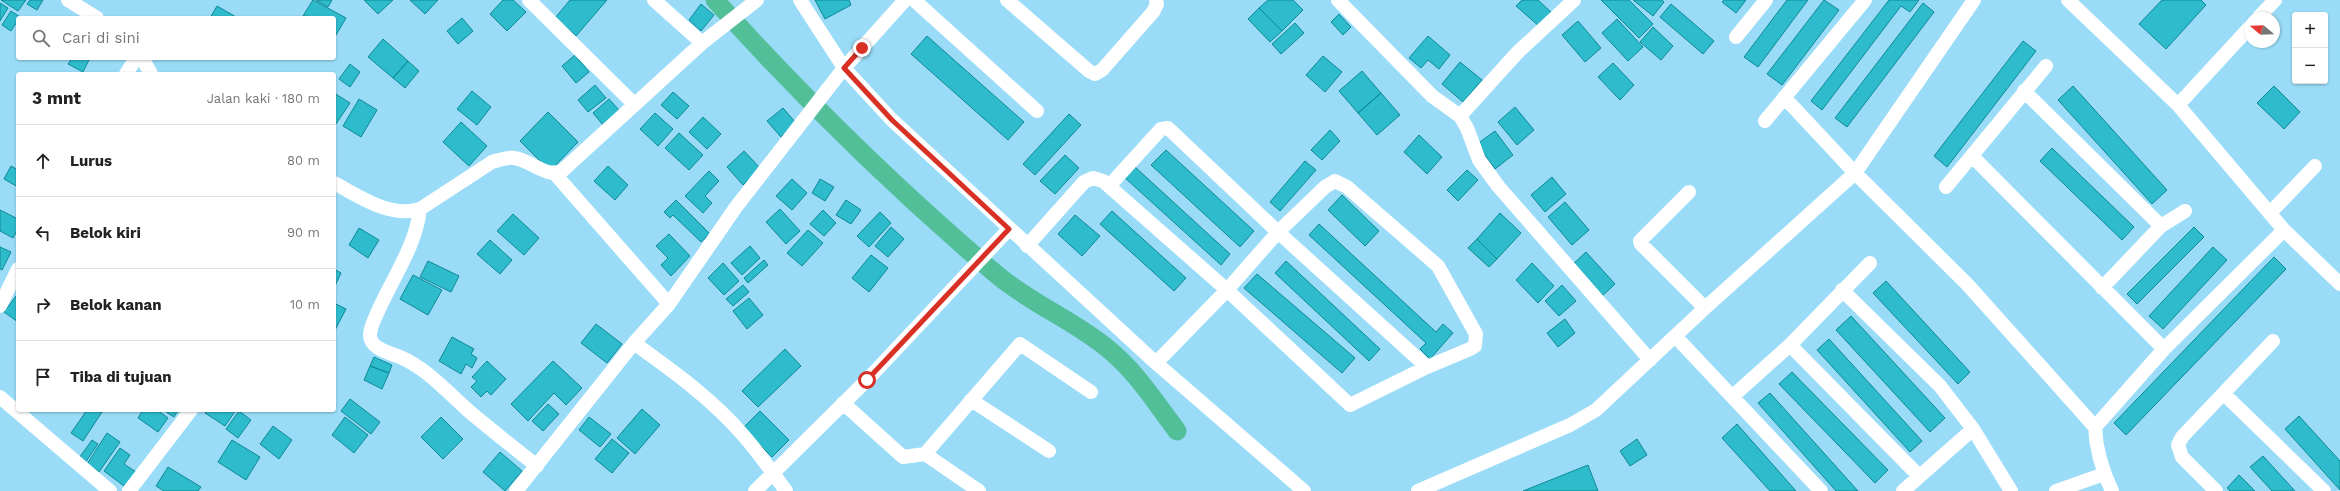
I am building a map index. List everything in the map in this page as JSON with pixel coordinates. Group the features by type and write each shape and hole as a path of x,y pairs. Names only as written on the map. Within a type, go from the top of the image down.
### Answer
{"street":[{"path":"68,0 94,16"},
{"path":"530,0 634,104"},
{"path":"654,0 702,43"},
{"path":"555,174 573,163 634,104 702,43 757,0"},
{"path":"800,0 844,68 892,120 1027,246 1156,362 1304,491"},
{"path":"516,491 634,343 669,304 736,207 803,123 844,68 905,0"},
{"path":"914,0 1037,111"},
{"path":"1007,0 1089,71 1095,74 1102,70 1153,12 1157,4 1156,0"},
{"path":"1338,0 1432,96 1460,116 1468,128 1479,160 1498,186 1650,360"},
{"path":"1460,116 1517,53 1574,0"},
{"path":"1736,37 1766,0"},
{"path":"1418,491 1577,421 1596,410 1705,308 1855,173 1974,0"},
{"path":"2068,0 2178,105 2284,230 2340,284"},
{"path":"2264,12 2275,0"},
{"path":"1765,121 1860,2"},
{"path":"2178,105 2244,34"},
{"path":"127,72 135,60"},
{"path":"143,60 150,72"},
{"path":"1946,187 2046,66"},
{"path":"2024,91 2161,226"},
{"path":"1784,96 1855,173 1967,284 2095,427 2096,446 2104,474 2112,491"},
{"path":"1110,185 1161,129 1168,128 1278,232 1426,367"},
{"path":"1972,156 2164,349"},
{"path":"336,184 395,212 407,212 420,209 492,162 503,158 514,158 555,174 669,304"},
{"path":"2270,213 2315,166"},
{"path":"1027,246 1084,182 1094,178 1110,185 1227,290 1350,405 1426,367 1470,349 1475,346 1476,334 1438,266 1341,182 1335,181 1325,187 1278,232 1227,290 1156,362"},
{"path":"1689,192 1640,241 1641,244 1705,308"},
{"path":"420,209 414,236 387,292 372,328 370,335 372,341 376,347 406,360 432,376 470,411 537,466"},
{"path":"2102,288 2161,226 2185,211"},
{"path":"755,491 843,403 1009,229"},
{"path":"2095,427 2164,349 2284,230"},
{"path":"1733,396 1790,345 1870,263"},
{"path":"0,306 16,273"},
{"path":"1842,290 1940,386 1973,430 2011,491"},
{"path":"1675,336 1821,491"},
{"path":"2216,491 2182,457 2178,445 2182,437 2273,342"},
{"path":"634,343 670,369 721,413 743,435 786,491"},
{"path":"925,454 1020,344 1091,392"},
{"path":"1790,345 1919,476"},
{"path":"2224,394 2324,491"},
{"path":"0,397 16,411"},
{"path":"971,400 1049,451"},
{"path":"843,403 903,456 925,454 979,491"},
{"path":"18,412 110,491"},
{"path":"129,491 189,412"},
{"path":"1903,491 1973,430"},
{"path":"2056,491 2104,474"}],"building":[{"path":"1,0 26,0 18,11"},
{"path":"30,0 43,0 37,10 27,4"},
{"path":"313,0 346,18 336,35 336,16 303,16"},
{"path":"316,0 332,0 328,7"},
{"path":"364,0 393,0 378,14"},
{"path":"410,0 438,0 425,14"},
{"path":"503,0 513,0 526,12 507,31 490,14"},
{"path":"570,0 607,0 576,36 555,18"},
{"path":"815,0 849,0 851,5 825,19"},
{"path":"1268,0 1293,0 1303,10 1282,31 1259,8"},
{"path":"1522,0 1538,0 1552,13 1540,27 1516,6"},
{"path":"1601,0 1629,0 1653,24 1639,38"},
{"path":"1633,0 1662,0 1664,2 1653,16"},
{"path":"1724,0 1746,0 1736,13 1722,2"},
{"path":"1787,0 1808,0 1758,67 1744,57"},
{"path":"1824,0 1839,10 1782,85 1767,74"},
{"path":"1889,0 1919,0 1910,12 1901,6 1822,110 1811,101"},
{"path":"2162,0 2201,0 2206,5 2166,49 2139,24"},
{"path":"0,3 8,8 0,21"},
{"path":"1923,3 1934,12 1847,127 1835,118"},
{"path":"701,4 714,15 701,31 689,20"},
{"path":"1671,4 1714,41 1703,54 1660,17"},
{"path":"217,6 234,16 211,16"},
{"path":"1259,8 1282,31 1270,42 1248,19"},
{"path":"11,11 18,16 16,16 16,23 11,31 2,25"},
{"path":"1339,14 1351,27 1343,35 1331,22"},
{"path":"462,18 473,31 458,44 447,31"},
{"path":"1617,19 1643,47 1628,61 1602,33"},
{"path":"1578,21 1601,48 1585,62 1562,35"},
{"path":"1295,23 1304,33 1281,54 1272,44"},
{"path":"1653,27 1673,46 1661,60 1640,42"},
{"path":"927,36 1024,122 1008,140 911,54"},
{"path":"1428,36 1450,55 1439,69 1428,60 1421,68 1409,58"},
{"path":"383,39 408,61 393,78 368,57"},
{"path":"2023,41 2036,51 1947,167 1934,156"},
{"path":"575,55 589,72 576,83 562,66"},
{"path":"1323,56 1342,72 1325,92 1306,75"},
{"path":"71,60 89,60 83,72 68,64"},
{"path":"408,61 419,71 405,88 393,78"},
{"path":"1460,62 1482,80 1463,102 1442,84"},
{"path":"1613,63 1634,85 1620,100 1598,77"},
{"path":"350,64 360,72 350,87 339,79"},
{"path":"1362,71 1381,93 1358,113 1339,91"},
{"path":"595,85 606,98 588,112 578,100"},
{"path":"2073,86 2167,190 2152,204 2058,100"},
{"path":"2274,86 2300,112 2284,129 2257,103"},
{"path":"472,91 491,107 477,125 457,109"},
{"path":"673,92 689,106 677,119 661,105"},
{"path":"1381,93 1400,115 1377,135 1358,113"},
{"path":"336,94 350,103 336,124"},
{"path":"359,99 377,110 361,137 343,126"},
{"path":"609,99 619,110 603,125 593,113"},
{"path":"1515,107 1534,130 1517,145 1498,122"},
{"path":"783,108 796,123 781,137 767,121"},
{"path":"548,112 578,142 550,171 520,141"},
{"path":"655,113 673,129 658,146 640,129"},
{"path":"1069,114 1081,125 1035,175 1023,164"},
{"path":"703,117 721,134 707,149 689,132"},
{"path":"461,122 487,146 469,166 443,142"},
{"path":"1330,130 1340,141 1322,160 1311,150"},
{"path":"1495,131 1513,155 1495,169 1477,144"},
{"path":"679,133 703,155 689,170 665,148"},
{"path":"1419,135 1442,157 1427,174 1404,152"},
{"path":"2052,148 2134,227 2122,240 2040,161"},
{"path":"1166,150 1254,231 1240,247 1151,165"},
{"path":"744,151 761,169 743,185 727,167"},
{"path":"1065,155 1079,168 1055,194 1040,181"},
{"path":"1305,161 1316,170 1280,211 1270,202"},
{"path":"11,166 16,169 16,186 4,179"},
{"path":"608,166 628,185 615,200 594,181"},
{"path":"1134,166 1230,254 1221,265 1124,177"},
{"path":"1467,170 1478,180 1458,201 1447,190"},
{"path":"709,171 719,181 705,196 712,203 703,213 685,196"},
{"path":"1552,177 1566,194 1545,212 1531,195"},
{"path":"792,179 807,193 792,210 776,196"},
{"path":"820,179 834,187 825,201 812,193"},
{"path":"1342,195 1379,231 1365,246 1328,210"},
{"path":"676,200 710,234 701,242 673,215 670,218 664,212"},
{"path":"846,200 861,210 851,224 836,215"},
{"path":"1565,202 1589,230 1572,245 1548,217"},
{"path":"780,209 800,231 786,244 766,222"},
{"path":"0,210 16,218 16,232 13,238 0,231"},
{"path":"823,210 836,223 824,236 810,224"},
{"path":"1112,211 1186,278 1174,291 1100,224"},
{"path":"880,212 891,223 869,247 857,236"},
{"path":"1500,213 1521,233 1497,259 1477,239"},
{"path":"513,214 539,238 524,255 497,231"},
{"path":"1075,215 1100,236 1082,256 1058,234"},
{"path":"1319,224 1436,332 1443,324 1453,333 1430,359 1420,349 1426,343 1309,235"},
{"path":"891,227 904,239 888,257 875,246"},
{"path":"2194,227 2204,237 2137,304 2127,294"},
{"path":"359,228 379,240 368,258 349,245"},
{"path":"808,230 823,243 802,266 787,253"},
{"path":"669,234 690,256 671,276 661,265 668,258 656,246"},
{"path":"1477,239 1497,259 1489,267 1468,248"},
{"path":"490,240 512,260 500,274 477,254"},
{"path":"750,246 760,258 742,275 731,263"},
{"path":"0,247 11,252 2,270 0,269"},
{"path":"2213,247 2227,260 2163,329 2149,316"},
{"path":"1586,252 1615,284 1600,298 1571,266"},
{"path":"871,255 888,268 869,292 852,278"},
{"path":"2274,257 2286,269 2126,435 2114,423"},
{"path":"764,260 768,265 748,283 744,278"},
{"path":"428,261 459,276 451,292 420,277"},
{"path":"1286,261 1380,349 1369,361 1275,273"},
{"path":"723,263 739,281 724,295 708,278"},
{"path":"1532,263 1554,286 1538,303 1516,280"},
{"path":"336,270 341,273 336,284"},
{"path":"1257,274 1355,358 1342,373 1244,288"},
{"path":"413,275 442,290 428,315 400,299"},
{"path":"1886,281 1970,372 1958,384 1873,293"},
{"path":"743,285 749,292 733,306 726,299"},
{"path":"1562,285 1576,301 1559,316 1545,301"},
{"path":"16,296 16,321 4,312"},
{"path":"749,298 763,315 747,329 733,311"},
{"path":"336,304 346,309 336,328"},
{"path":"1851,316 1945,418 1930,432 1836,330"},
{"path":"1565,319 1575,333 1558,347 1547,333"},
{"path":"596,324 622,344 607,363 581,343"},
{"path":"452,337 474,349 471,354 477,358 472,368 466,364 461,374 439,361"},
{"path":"1829,339 1922,441 1910,452 1817,350"},
{"path":"785,349 801,366 758,407 742,391"},
{"path":"374,357 392,365 389,373 370,366"},
{"path":"487,361 506,379 491,395 487,391 481,397 471,387 477,381 472,377"},
{"path":"553,361 582,388 566,405 554,393 528,421 511,404"},
{"path":"370,366 389,373 382,389 364,380"},
{"path":"1792,372 1888,470 1875,483 1779,384"},
{"path":"1770,393 1858,491 1836,491 1758,403"},
{"path":"350,399 380,422 371,434 341,411"},
{"path":"548,404 559,414 543,431 532,421"},
{"path":"642,409 660,425 635,454 617,438"},
{"path":"760,411 789,440 772,457 743,428"},
{"path":"86,412 102,412 83,441 71,433"},
{"path":"142,412 160,412 168,418 158,432 138,418"},
{"path":"166,412 177,412 174,417"},
{"path":"206,412 235,412 225,426 205,413"},
{"path":"238,412 251,420 238,438 226,429"},
{"path":"2299,416 2340,461 2340,490 2285,429"},
{"path":"345,417 368,435 354,453 332,435"},
{"path":"441,417 463,439 443,459 421,437"},
{"path":"589,417 611,434 600,447 579,430"},
{"path":"1737,424 1796,491 1770,491 1722,438"},
{"path":"273,426 292,440 279,459 260,444"},
{"path":"107,433 120,442 99,472 87,464"},
{"path":"612,439 629,453 612,473 595,459"},
{"path":"1637,439 1647,455 1630,466 1620,451"},
{"path":"92,440 98,444 85,463 79,458"},
{"path":"232,440 260,457 246,480 218,462"},
{"path":"120,448 130,455 124,464 139,474 128,489 104,471"},
{"path":"500,452 522,471 505,491 483,472"},
{"path":"2263,456 2295,491 2272,491 2250,467"},
{"path":"1588,465 1598,491 1523,491"},
{"path":"168,467 201,487 198,491 164,491 156,486"},
{"path":"2239,475 2255,491 2230,491 2227,488"}],"waterway":[{"path":"715,0 782,72 851,142 959,242 1009,284 1094,338 1117,357 1145,387 1177,431"}],"route":[{"path":"862,48 844,68 892,120 1009,229 867,380"}]}
